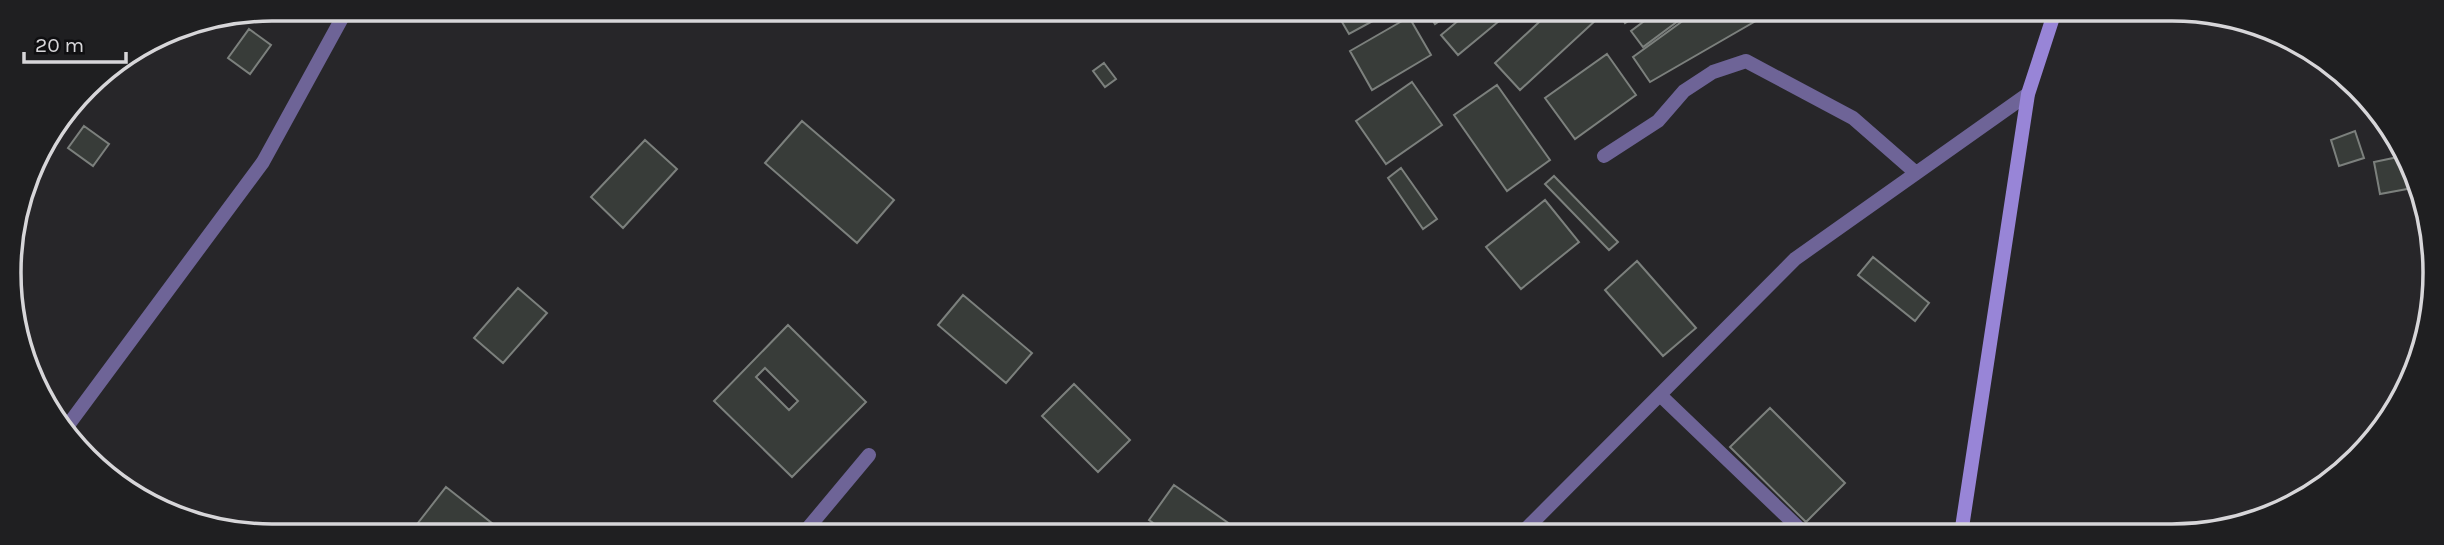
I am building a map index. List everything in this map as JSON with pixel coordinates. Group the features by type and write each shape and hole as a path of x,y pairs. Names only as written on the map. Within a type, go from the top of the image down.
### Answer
{"main road":[{"path":"1963,524 2028,94 2052,21"}],"street":[{"path":"70,422 263,162 334,21"},
{"path":"1604,156 1658,121 1684,92 1713,72 1746,61 1853,118 1916,173"},
{"path":"1531,524 1795,259 2028,94"},
{"path":"1660,395 1795,524"},
{"path":"811,524 869,455"}],"building":[{"path":"1341,21 1373,21 1349,34"},
{"path":"1402,21 1411,21 1431,55 1372,90 1350,51"},
{"path":"1458,21 1499,21 1458,55 1441,35"},
{"path":"1540,21 1595,21 1520,90 1495,63"},
{"path":"1644,21 1678,21 1643,47 1631,31"},
{"path":"1683,21 1756,21 1650,82 1633,57"},
{"path":"249,29 271,45 250,74 228,58"},
{"path":"1607,54 1636,95 1575,139 1545,98"},
{"path":"1104,63 1116,79 1105,87 1093,71"},
{"path":"1412,82 1442,125 1386,164 1356,121"},
{"path":"1497,85 1550,160 1507,191 1454,115"},
{"path":"802,121 894,200 857,243 765,163"},
{"path":"84,126 109,144 93,166 68,148"},
{"path":"2355,131 2364,158 2339,166 2331,140"},
{"path":"645,140 677,169 623,228 591,197"},
{"path":"2395,158 2409,189 2380,194 2374,162"},
{"path":"1401,168 1437,219 1423,229 1388,178"},
{"path":"1554,176 1618,242 1609,250 1545,184"},
{"path":"1545,200 1579,242 1521,289 1486,247"},
{"path":"1873,257 1929,303 1915,321 1858,275"},
{"path":"1637,261 1696,328 1663,356 1605,290"},
{"path":"518,288 547,313 503,363 474,338"},
{"path":"963,295 1032,353 1006,383 938,325"},
{"path":"788,325 866,402 792,477 714,401","holes":["765,368 798,401 789,410 756,377"]},
{"path":"1074,384 1130,440 1098,472 1042,416"},
{"path":"1770,408 1845,483 1806,522 1730,447"},
{"path":"1174,485 1230,524 1155,524 1149,520"},
{"path":"446,487 493,524 417,524"}]}
